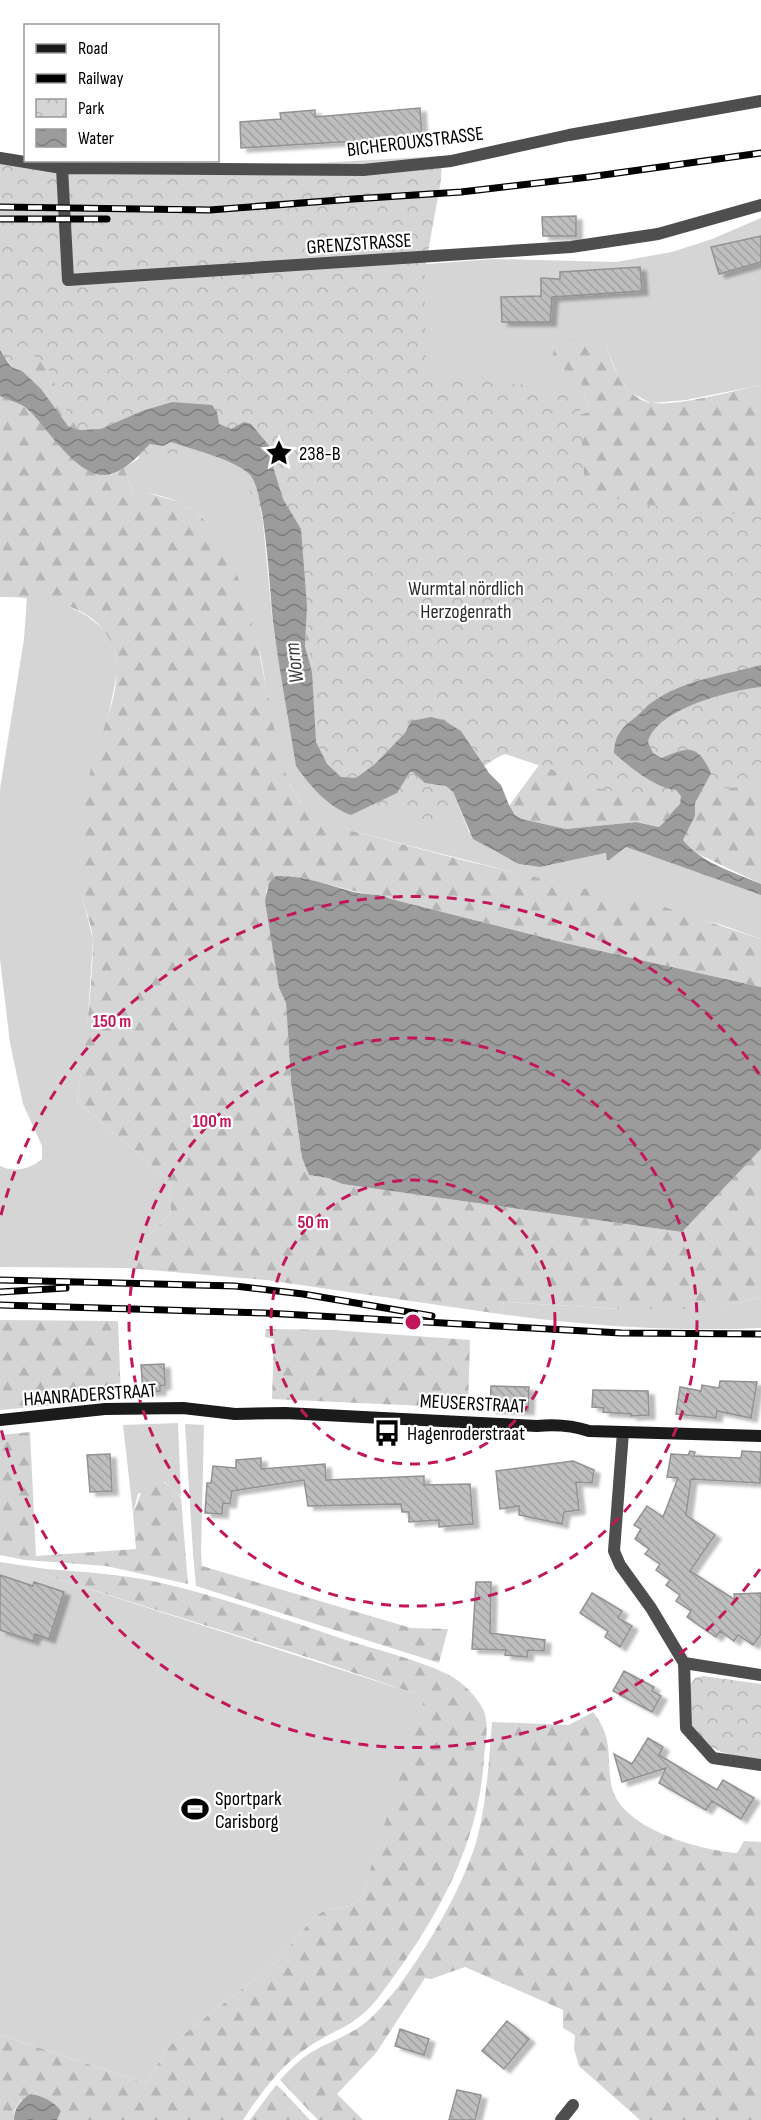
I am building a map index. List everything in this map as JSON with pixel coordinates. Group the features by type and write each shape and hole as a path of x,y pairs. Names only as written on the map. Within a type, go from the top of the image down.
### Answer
{"street":[{"name":"BICHEROUXSTRASSE","path":"62,168 330,170 440,162 569,135 761,101"},
{"path":"0,159 62,168"},
{"name":"GRENZSTRASSE","path":"62,168 68,280 571,247 658,234 761,205"},
{"name":"HAANRADERSTRAAT","path":"0,1420 105,1409 183,1408"},
{"name":"MEUSERSTRAAT","path":"183,1408 235,1414 285,1413 537,1426 555,1424 573,1425 589,1431 761,1436"},
{"path":"622,1432 614,1551 620,1565 651,1608 684,1663 686,1728 714,1758 761,1765"},
{"path":"684,1663 761,1674"},
{"path":"561,2120 573,2105"}],"green space":[{"name":"Wurmtal nördlich Herzogenrath","path":"0,155 24,157 24,162 243,167 442,156 441,180 425,269 426,374 579,391 585,493 688,512 761,515 761,785 719,789 680,800 593,788 568,775 505,754 491,761 452,790 449,816 445,823 425,822 355,799 317,763 307,663 312,644 305,614 260,507 235,468 205,451 134,457 90,450 62,402 48,368 34,356 10,364 7,358 0,363"},
{"path":"761,218 761,385 686,400 651,403 631,393 619,379 607,348 579,375 589,412 565,418 512,439 252,277 494,259 616,262 672,252 712,239"},
{"path":"0,290 311,390 565,418 589,412 579,376 551,364 553,353 558,346 564,342 576,340 596,342 605,346 618,376 627,388 638,398 652,403 691,400 761,385 761,649 312,672 305,646 307,606 271,448 80,430 68,426 22,371 11,367 6,357"},
{"path":"0,396 24,406 111,475 124,468 133,492 144,492 179,502 195,511 209,524 232,564 243,589 259,651 280,758 290,786 300,801 352,831 470,862 664,907 761,939 761,987 565,943 382,896 306,879 276,876 266,890 279,988 286,1003 291,1083 302,1158 309,1175 328,1178 342,1184 682,1232 761,1149 761,1297 710,1309 622,1309 504,1302 500,1314 266,1280 127,1268 132,1252 171,1213 169,1185 163,1175 77,1101 89,1003 93,943 82,894 81,836 89,777 114,692 117,674 116,658 111,642 103,629 78,610 63,604 31,598 0,597"},
{"path":"144,449 203,450 250,475 257,491 263,523 273,626 287,709 397,793 446,786 453,792 469,832 496,852 502,853 519,864 540,867 607,853 607,859 626,847 761,895 761,939 722,925 352,831 302,803 289,783 282,766 260,653 219,544 207,522 192,509 163,496 133,492 124,468 138,459"},
{"path":"27,597 59,601 87,616 106,631 113,644 118,669 106,727 90,774 82,895 93,940 87,1031 77,1101 163,1175 169,1184 171,1213 132,1252 127,1268 0,1267 0,1166 22,1169 42,1159 42,1146 23,1104 10,1043 0,959 0,789 24,639"},
{"path":"761,687 761,884 692,851 683,840 695,816 695,803 700,791"},
{"path":"556,742 681,796 680,804 659,827 636,822 566,829 516,816 509,806"},
{"path":"761,1297 761,1328 630,1327 500,1314 504,1302 622,1309 709,1309"},
{"path":"0,1320 118,1321 121,1399 0,1410"},
{"path":"266,1329 332,1330 470,1340 468,1408 272,1399 274,1339 265,1337"},
{"path":"178,1423 181,1497 165,1482 138,1494 133,1513 123,1425"},
{"path":"185,1424 204,1425 201,1553 193,1553"},
{"path":"30,1432 36,1556 136,1549 133,1513 145,1483 161,1481 181,1498 188,1584 106,1566 25,1560 0,1555 0,1435"},
{"path":"193,1553 201,1553 202,1566 411,1628 448,1629 439,1663 196,1586"},
{"name":"Sportpark Carisborg","path":"0,1562 46,1569 45,1575 426,1697 361,1898 350,1906 326,1910 315,1916 275,1963 169,2046 146,2083 0,2035"},
{"path":"46,1569 157,1582 227,1601 412,1660 459,1681 477,1699 483,1709 486,1721 484,1758 473,1823 451,1883 436,1912 419,1940 372,2005 355,2020 318,2041 288,2063 243,2120 57,2120 61,2111 21,2100 14,2111 14,2120 0,2120 0,2035 146,2083 169,2046 275,1963 315,1916 326,1910 350,1906 361,1898 425,1697 313,1659 45,1575"},
{"path":"703,1676 761,1684 761,1759 721,1752 713,1748 705,1742 691,1724 690,1685 695,1678"},
{"path":"593,1712 604,1730 608,1746 611,1783 617,1799 643,1824 682,1841 721,1851 737,1853 744,1841 761,1842 761,2120 640,2120 579,2066 574,2049 575,2035 563,2028 563,2010 465,1967 431,1979 425,1978 376,2053 337,2094 363,2120 318,2120 280,2080 306,2056 370,2019 402,1982 434,1933 461,1881 478,1835 486,1793 492,1722 569,1725"},
{"path":"276,2085 280,2088 310,2120 250,2120"}],"water":[{"name":"Worm","path":"0,350 11,367 22,371 41,389 68,426 80,430 101,429 142,411 172,402 212,405 217,412 219,424 231,429 244,422 251,424 271,448 273,467 283,499 301,529 307,606 305,646 312,672 316,742 327,764 341,777 356,778 375,764 405,733 411,721 431,717 443,720 461,731 489,773 501,785 515,815 522,819 566,829 636,822 659,827 680,804 681,796 676,790 660,786 643,776 614,753 616,740 621,731 649,704 663,695 704,679 761,665 761,687 714,697 679,711 654,730 648,742 653,753 661,758 690,750 700,755 706,763 711,773 695,803 695,816 683,840 690,848 709,861 761,884 761,895 626,847 609,860 607,860 606,853 540,867 519,864 473,839 453,792 446,786 425,783 413,772 410,772 397,793 351,815 327,801 296,766 274,630 264,525 256,487 251,476 245,470 225,460 171,442 163,446 150,444 129,464 114,473 101,475 89,471 65,451 25,407 0,396"},
{"path":"276,876 306,879 354,892 382,896 565,943 761,987 761,1149 682,1232 342,1184 328,1178 309,1175 302,1158 291,1082 286,1003 279,988 265,901 269,883"},
{"path":"30,2094 55,2105 61,2111 57,2120 14,2120 18,2105"}],"building":[{"path":"420,108 422,137 241,148 240,122 281,119 280,113 315,110 315,117"},
{"path":"576,216 576,236 543,236 542,217"},
{"path":"761,236 761,262 719,274 711,247"},
{"path":"640,267 642,291 552,297 550,322 502,322 501,297 541,296 541,278 560,279 560,272"},
{"path":"164,1364 165,1385 160,1386 160,1391 143,1392 141,1365"},
{"path":"720,1381 757,1382 751,1418 717,1411 716,1418 676,1414 680,1387 701,1391 702,1385 719,1388"},
{"path":"491,1386 529,1387 528,1411 490,1409"},
{"path":"593,1390 648,1391 649,1415 631,1416 631,1414 603,1412 604,1408 592,1407"},
{"path":"690,1451 695,1452 694,1456 741,1458 742,1451 761,1452 760,1483 691,1479 686,1515 715,1535 690,1571 735,1600 734,1594 761,1593 761,1634 753,1645 738,1635 734,1641 720,1631 716,1637 687,1617 691,1611 676,1601 680,1595 666,1585 670,1580 656,1570 660,1564 645,1554 649,1549 635,1539 641,1529 634,1525 647,1506 663,1517 678,1478 667,1477 671,1454 688,1455"},
{"path":"110,1454 112,1491 90,1492 87,1455"},
{"path":"261,1458 261,1469 325,1464 326,1480 424,1476 424,1485 470,1484 473,1524 439,1527 439,1520 409,1522 409,1512 402,1512 401,1504 308,1506 304,1480 232,1491 230,1504 223,1503 222,1514 205,1513 207,1483 211,1483 213,1466 236,1468 236,1460"},
{"path":"573,1461 594,1470 592,1483 576,1482 579,1510 564,1512 562,1524 519,1515 519,1506 500,1509 496,1471"},
{"path":"0,1575 33,1586 34,1582 64,1592 49,1639 35,1634 33,1641 0,1630"},
{"path":"476,1582 491,1582 490,1633 545,1640 544,1651 528,1650 527,1657 505,1655 506,1650 472,1649"},
{"path":"592,1593 622,1611 618,1618 632,1626 620,1647 605,1637 608,1631 580,1613"},
{"path":"624,1671 654,1687 652,1691 661,1696 652,1712 613,1691"},
{"path":"648,1738 663,1747 659,1755 717,1790 723,1780 754,1798 741,1819 712,1801 706,1810 659,1783 666,1768 622,1782 614,1754 632,1764"},
{"path":"507,2021 529,2039 504,2069 482,2051"},
{"path":"400,2029 429,2039 424,2055 395,2046"},
{"path":"457,2090 481,2095 475,2120 449,2120"}],"railway":[{"path":"0,207 210,210 461,192 761,153"},
{"path":"0,219 107,219"},
{"path":"0,1280 235,1286 303,1294 432,1316"},
{"path":"0,1292 66,1288"},
{"path":"0,1305 265,1313 621,1333 761,1334"}],"place":[{"name":"238-B","path":"279,453"},
{"name":"Hagenroderstraat","path":"387,1433"},
{"name":"Sportpark Carisborg","path":"195,1809"}]}
